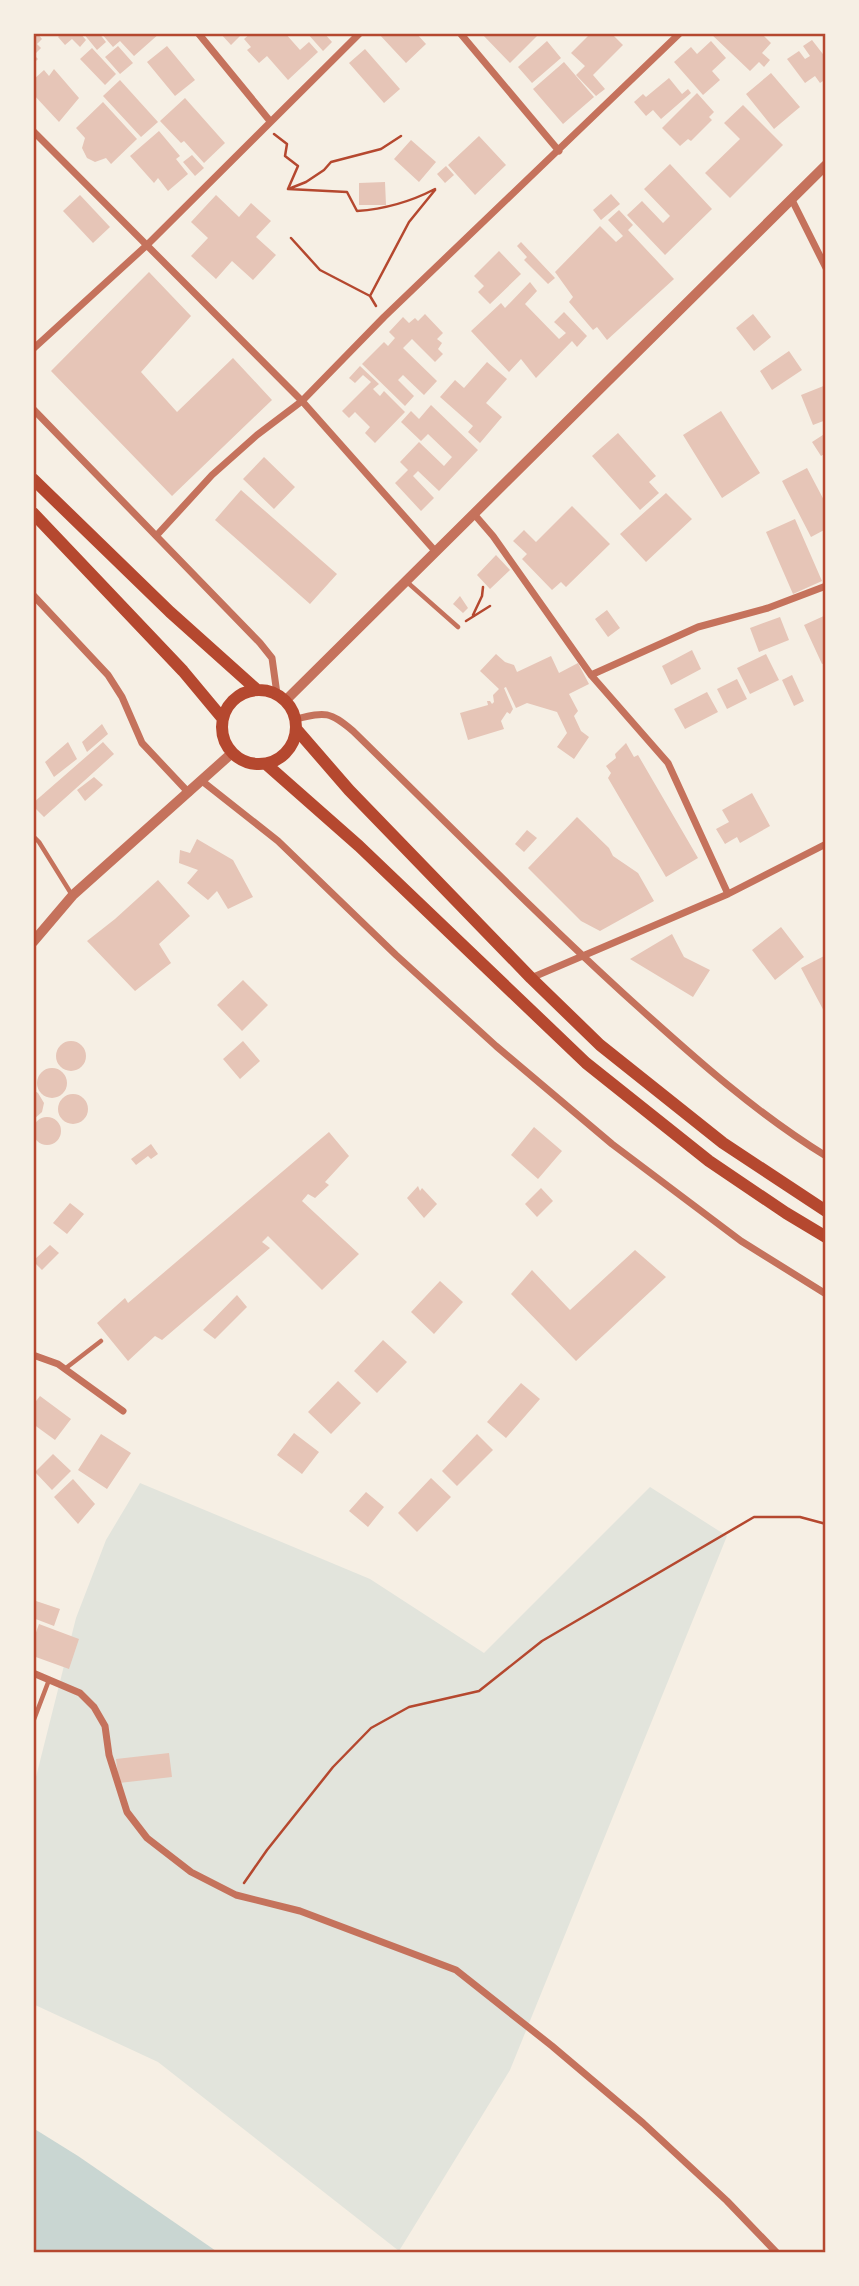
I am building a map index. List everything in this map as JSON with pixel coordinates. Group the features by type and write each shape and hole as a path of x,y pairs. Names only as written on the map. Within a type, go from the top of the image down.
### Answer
{"main road":[{"path":"33,479 170,612 256,689"},
{"path":"33,513 183,671 223,719"},
{"path":"296,724 289,750 275,761 266,764 248,763 232,753 223,737 225,710 237,697 256,689 267,690 282,697 296,724 349,790 531,978 600,1045 723,1143 826,1211"},
{"path":"266,764 350,838 586,1063 709,1161 826,1237"}],"street":[{"path":"198,33 267,124"},
{"path":"33,349 148,245 360,33"},
{"path":"460,33 559,151"},
{"path":"157,535 212,475 257,435 302,401 384,317 680,33"},
{"path":"33,131 302,401 436,552"},
{"path":"33,409 157,535 272,658 282,697 436,552 826,165"},
{"path":"792,200 826,268"},
{"path":"474,514 494,536 591,675 668,762 728,894"},
{"path":"591,675 698,627 768,608 826,586"},
{"path":"33,595 108,675 122,696 142,743 189,793"},
{"path":"296,724 323,713 337,717 354,730 583,957 696,1059 783,1130 826,1156"},
{"path":"33,942 73,895 232,753"},
{"path":"202,781 278,841 496,1046 612,1144 741,1241 826,1294"},
{"path":"531,978 728,894 826,844"},
{"path":"33,1355 58,1364 123,1411"},
{"path":"33,1674 80,1693 94,1707 105,1726 109,1755 127,1812 147,1838 191,1872 236,1895 300,1911 456,1970 643,2123 727,2201 777,2253"}],"lane":[{"path":"406,581 458,627"},
{"path":"33,836 73,895"},
{"path":"65,1369 101,1341"},
{"path":"33,1722 49,1680"}],"path":[{"path":"267,124 287,144 285,156 298,166 288,189"},
{"path":"288,189 306,182 331,162 381,149 401,136"},
{"path":"288,189 347,192 357,212 379,210 409,202 435,189 410,222 370,296"},
{"path":"291,238 320,270 370,296 384,317"},
{"path":"471,618 484,587"},
{"path":"458,627 490,606"},
{"path":"236,1895 267,1850 333,1768 371,1728 410,1707 479,1691 541,1641 754,1517 800,1517 826,1524"}],"shaded area":[{"path":"140,1483 370,1579 484,1653 650,1487 727,1536 510,2070 399,2251 158,2062 33,2004 33,1789 76,1618 106,1540"},
{"path":"33,2128 78,2156 219,2253 33,2253"}],"building":[{"path":"33,33 37,33 42,39 37,44 41,48 34,55 38,59 33,64"},
{"path":"62,33 80,33 86,40 80,47 72,39 65,45 58,37"},
{"path":"83,33 99,33 106,42 97,50"},
{"path":"101,33 160,33 134,56 120,41 113,47"},
{"path":"220,33 243,33 231,45"},
{"path":"251,33 285,33 300,50 309,42 318,52 288,80 267,56 259,63 247,50 251,47 244,39"},
{"path":"307,33 324,33 332,42 323,51"},
{"path":"378,33 416,33 426,44 406,63"},
{"path":"481,33 540,33 510,63"},
{"path":"591,33 611,33 623,45 593,75 605,89 596,96 576,75 585,66 571,53"},
{"path":"710,33 761,33 771,43 762,53 770,60 764,67 759,62 750,71"},
{"path":"812,40 826,58 826,79 820,83 815,76 805,83 787,59 799,51 805,59 810,56 803,46"},
{"path":"547,41 561,58 532,83 518,67"},
{"path":"711,41 726,58 712,71 720,80 703,95 674,62 691,47 697,54"},
{"path":"118,46 133,63 120,74 105,57"},
{"path":"167,46 195,80 175,96 147,62"},
{"path":"92,48 116,74 105,85 80,59"},
{"path":"365,49 400,89 384,103 349,63"},
{"path":"564,62 594,97 563,124 533,89"},
{"path":"54,69 79,98 59,122 33,94 33,80 44,70 49,76"},
{"path":"771,73 800,107 774,129 746,94"},
{"path":"669,78 682,94 688,89 691,93 661,119 653,110 646,116 634,102 643,94 646,97"},
{"path":"120,80 158,122 141,137 103,96"},
{"path":"697,93 714,112 709,117 712,120 691,141 688,139 680,146 662,128"},
{"path":"185,98 225,143 204,163 184,141 181,143 160,121"},
{"path":"103,102 137,139 111,164 106,158 95,162 87,158 82,148 85,138 76,128"},
{"path":"743,105 783,145 730,198 705,173 740,139 724,123"},
{"path":"159,131 180,156 176,159 188,174 168,191 158,178 154,183 130,156"},
{"path":"479,136 506,165 475,195 448,165"},
{"path":"411,140 436,162 419,182 394,159"},
{"path":"192,155 204,168 195,176 183,162"},
{"path":"670,164 712,209 665,255 627,215 642,201 663,223 670,216 644,189"},
{"path":"446,166 454,175 445,183 437,174"},
{"path":"385,182 386,205 359,205 359,183"},
{"path":"611,194 620,204 601,220 593,210"},
{"path":"80,195 110,227 93,243 63,211"},
{"path":"216,195 239,217 251,203 271,221 256,237 276,255 253,280 232,261 216,279 191,256 208,238 191,222"},
{"path":"619,210 633,225 628,230 674,279 607,340 597,327 593,330 569,302 573,297 555,272 600,226 616,242 623,236 608,220"},
{"path":"521,242 555,278 548,284 524,260 527,257 517,246"},
{"path":"499,251 521,274 490,304 478,292 484,286 474,276"},
{"path":"149,272 191,316 141,372 177,412 233,358 272,400 172,496 51,371"},
{"path":"530,282 537,291 525,304 559,339 566,333 554,322 564,312 587,336 577,347 572,341 536,378 521,359 509,372 471,331 501,303 505,308"},
{"path":"425,314 443,333 437,339 442,343 438,349 443,354 435,362 412,339 403,348 437,381 424,395 403,375 398,380 414,396 405,406 362,364 384,342 388,346 395,338 389,332 403,317 409,323 415,318 418,321"},
{"path":"753,314 771,337 754,351 736,328"},
{"path":"789,351 802,370 772,390 760,371"},
{"path":"487,362 507,379 486,403 502,417 480,443 468,432 473,426 440,397 455,380 464,388"},
{"path":"360,366 379,384 373,389 380,396 384,391 405,412 375,443 365,433 370,427 355,412 349,418 342,411 371,382 363,375 355,383 349,378"},
{"path":"826,385 826,420 813,425 801,395"},
{"path":"431,405 478,450 439,491 418,471 413,476 434,498 421,511 395,483 408,470 400,462 419,442 444,466 452,457 428,434 421,441 401,422 411,411 419,419"},
{"path":"721,411 760,473 722,498 683,435"},
{"path":"618,433 656,476 649,482 659,493 640,510 592,456"},
{"path":"826,433 826,453 821,456 812,442"},
{"path":"264,457 295,487 274,509 243,479"},
{"path":"807,468 826,504 826,529 811,537 782,481"},
{"path":"241,490 337,574 310,604 215,520"},
{"path":"666,493 692,519 646,562 620,534"},
{"path":"572,506 610,544 566,587 561,582 552,590 522,559 527,554 513,541 524,530 536,542"},
{"path":"795,519 822,581 793,594 766,532"},
{"path":"496,555 510,570 490,589 477,575"},
{"path":"460,596 468,608 463,613 453,604"},
{"path":"607,610 620,628 608,637 595,619"},
{"path":"826,615 826,663 822,664 804,625"},
{"path":"780,617 789,640 759,652 750,628"},
{"path":"692,650 701,669 671,685 662,666"},
{"path":"496,654 505,662 514,665 517,672 551,656 559,673 578,663 589,684 569,694 578,711 574,716 581,731 589,737 574,759 557,747 567,733 557,712 527,703 516,708 506,687 504,688 513,709 510,714 507,712 501,721 504,729 468,740 460,713 488,705 487,701 492,704 494,702 493,695 499,689 480,671"},
{"path":"766,654 779,680 750,694 737,668"},
{"path":"792,675 804,701 794,706 782,680"},
{"path":"737,679 747,699 727,709 717,689"},
{"path":"707,692 718,712 685,729 674,709"},
{"path":"102,724 108,734 87,752 82,742"},
{"path":"68,742 77,759 54,777 45,762"},
{"path":"103,742 114,754 44,817 33,803"},
{"path":"626,743 634,757 638,755 698,858 666,877 608,778 611,773 606,766 616,758 615,754"},
{"path":"94,777 103,785 85,801 77,790"},
{"path":"752,793 770,826 740,843 737,837 725,844 716,829 729,822 722,810"},
{"path":"577,817 609,848 613,856 638,873 654,901 600,931 581,921 528,868"},
{"path":"527,830 537,838 524,852 515,844"},
{"path":"197,839 233,860 253,897 228,909 217,891 208,900 187,883 198,870 179,863 180,850 190,853"},
{"path":"158,880 190,916 159,944 171,963 135,991 87,941"},
{"path":"781,927 804,957 775,980 752,950"},
{"path":"672,934 684,957 710,970 693,997 630,959"},
{"path":"826,955 826,1015 801,968"},
{"path":"243,980 268,1005 242,1031 217,1005"},
{"path":"71,1041 82,1045 86,1056 82,1067 71,1071 60,1067 56,1056 60,1045"},
{"path":"243,1041 260,1061 240,1079 223,1059"},
{"path":"52,1068 63,1072 67,1083 63,1094 52,1098 41,1094 37,1083 41,1072"},
{"path":"33,1090 44,1103 42,1112 33,1120"},
{"path":"73,1094 83,1099 88,1109 83,1119 73,1124 63,1119 58,1109 63,1099"},
{"path":"47,1117 57,1121 61,1131 57,1141 47,1145 37,1141 33,1131 37,1121"},
{"path":"534,1127 562,1151 538,1179 511,1155"},
{"path":"329,1132 349,1156 325,1182 329,1185 315,1198 308,1194 302,1201 359,1254 322,1290 268,1236 262,1242 270,1248 162,1340 155,1336 128,1361 97,1323 125,1298 128,1303"},
{"path":"151,1144 158,1154 151,1159 148,1156 136,1165 131,1159"},
{"path":"418,1186 420,1191 422,1188 437,1204 424,1218 407,1198"},
{"path":"541,1188 553,1201 537,1217 525,1204"},
{"path":"70,1203 84,1214 67,1234 53,1223"},
{"path":"50,1245 59,1253 42,1270 33,1261"},
{"path":"635,1250 666,1277 576,1361 511,1294 532,1270 570,1310"},
{"path":"440,1281 463,1302 434,1334 411,1312"},
{"path":"237,1295 247,1307 215,1339 203,1330"},
{"path":"383,1340 407,1362 377,1393 354,1371"},
{"path":"338,1381 361,1403 331,1434 308,1412"},
{"path":"521,1383 540,1399 506,1438 487,1422"},
{"path":"40,1396 71,1419 55,1440 33,1424 33,1405"},
{"path":"294,1433 319,1452 302,1474 277,1455"},
{"path":"101,1434 131,1453 107,1489 78,1470"},
{"path":"477,1434 493,1450 457,1486 442,1471"},
{"path":"53,1454 71,1471 52,1490 35,1472"},
{"path":"431,1478 451,1497 417,1532 398,1513"},
{"path":"73,1479 95,1504 78,1524 54,1497"},
{"path":"366,1492 384,1507 368,1527 349,1511"},
{"path":"33,1600 60,1609 54,1626 33,1618"},
{"path":"39,1624 79,1639 69,1669 33,1656 33,1641"},
{"path":"169,1753 172,1777 119,1783 116,1759"}]}
